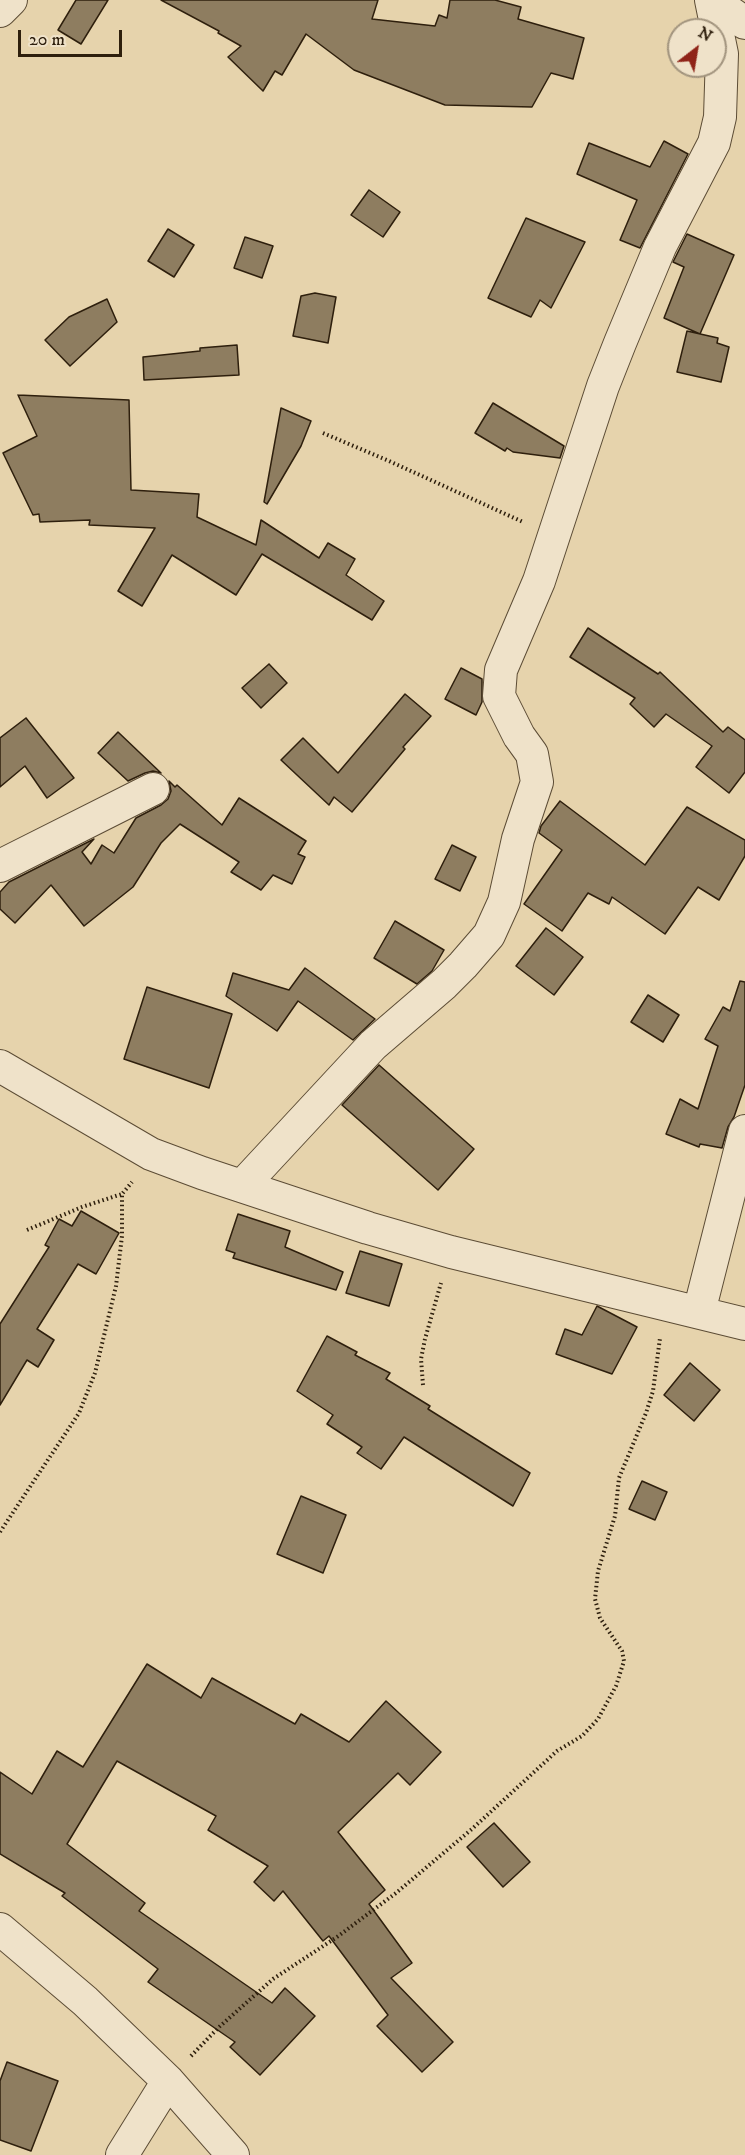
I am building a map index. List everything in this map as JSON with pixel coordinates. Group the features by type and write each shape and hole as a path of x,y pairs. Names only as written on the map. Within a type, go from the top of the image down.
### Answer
{"street":[{"path":"0,11 11,0"},
{"path":"711,0 745,23"},
{"path":"242,1186 373,1045 444,984 489,935 504,902 518,839 537,782 532,754 519,736 499,696 501,670 539,581 603,386 620,343 660,248 714,143 720,117 722,54 711,0"},
{"path":"0,866 153,789"},
{"path":"0,1066 151,1154 242,1186 368,1228 451,1252 745,1324"},
{"path":"699,1312 745,1131"},
{"path":"0,1929 85,2001 168,2081 233,2155"},
{"path":"122,2155 168,2081"}],"path":[{"path":"323,433 553,536"},
{"path":"27,1230 82,1207 122,1194 151,1154"},
{"path":"0,1532 79,1413 95,1374 116,1286 123,1236 122,1194"},
{"path":"423,1385 422,1359 425,1339 451,1252"},
{"path":"168,2081 219,2027 273,1978 337,1937 396,1893 472,1829 557,1751 582,1736 598,1719 616,1686 624,1660 622,1651 600,1618 597,1608 595,1599 598,1571 615,1516 620,1478 653,1391 660,1344 660,1302"}],"building":[{"path":"76,0 108,0 81,44 58,30"},
{"path":"161,0 378,0 372,19 435,26 439,15 447,18 450,0 495,0 521,7 518,19 584,38 573,79 551,73 532,107 445,105 354,70 306,34 282,75 275,71 263,91 228,57 241,46 218,33 219,31"},
{"path":"664,141 688,154 640,248 620,240 637,200 577,174 589,143 650,167"},
{"path":"369,190 400,212 383,237 351,215"},
{"path":"526,218 585,242 551,308 540,300 531,317 488,298"},
{"path":"168,229 194,245 174,277 148,261"},
{"path":"687,234 734,255 700,334 664,318 684,267 673,262"},
{"path":"245,237 273,246 262,278 234,268"},
{"path":"315,293 336,297 328,343 293,336 301,296"},
{"path":"107,299 117,322 70,366 45,340 69,317"},
{"path":"687,331 718,338 717,343 729,347 721,382 677,372"},
{"path":"237,345 239,375 144,380 143,357"},
{"path":"18,395 129,400 131,490 199,494 197,517 256,545 261,520 319,558 328,543 355,559 346,575 384,601 372,620 262,554 236,595 172,555 142,606 118,591 155,528 89,525 90,520 40,522 39,514 33,515 3,453 37,436"},
{"path":"493,403 564,446 560,458 513,452 507,448 505,451 475,433"},
{"path":"281,408 311,421 301,446 267,504 264,502"},
{"path":"588,628 658,674 660,672 723,732 728,727 745,740 745,772 729,793 696,767 712,746 666,714 654,727 630,704 635,698 570,657"},
{"path":"269,664 287,683 261,708 242,688"},
{"path":"461,668 482,679 482,702 476,715 445,699"},
{"path":"405,694 431,716 403,747 405,749 352,812 334,797 329,805 281,760 303,738 338,773"},
{"path":"26,718 74,778 47,798 25,766 0,787 0,738"},
{"path":"118,732 161,773 153,771 128,781 98,753"},
{"path":"169,781 175,787 177,785 222,825 239,798 306,841 298,854 305,857 292,884 273,875 261,890 231,872 239,862 180,824 161,843 133,887 84,926 51,885 15,923 0,909 0,892 9,882 94,839 82,852 91,864 102,845 114,853 136,818 168,799 171,791"},
{"path":"560,801 645,865 687,807 745,840 745,856 719,900 698,887 665,934 612,897 609,904 588,893 562,931 524,904 562,850 539,833 541,826"},
{"path":"452,845 476,857 460,891 435,879"},
{"path":"395,921 444,950 432,971 417,984 374,958"},
{"path":"546,928 583,957 554,995 516,966"},
{"path":"305,968 375,1019 353,1040 298,1001 277,1031 226,996 233,973 289,990"},
{"path":"740,981 745,982 745,1085 722,1148 700,1144 699,1147 666,1134 680,1099 698,1109 718,1046 705,1039 723,1007 730,1011"},
{"path":"147,987 232,1014 209,1088 124,1059"},
{"path":"648,995 679,1015 663,1042 631,1022"},
{"path":"379,1065 474,1149 438,1190 342,1105"},
{"path":"81,1211 119,1233 96,1274 78,1264 37,1329 54,1340 38,1367 27,1360 0,1405 0,1324 49,1247 45,1245 59,1219 72,1226"},
{"path":"238,1214 290,1231 285,1247 343,1272 336,1290 233,1258 235,1253 226,1250"},
{"path":"360,1251 402,1264 389,1306 346,1293"},
{"path":"597,1306 637,1327 612,1374 556,1354 565,1329 582,1335"},
{"path":"327,1336 357,1352 355,1355 390,1373 386,1379 430,1406 428,1409 530,1473 513,1506 404,1437 381,1469 357,1453 362,1447 327,1424 333,1415 297,1391"},
{"path":"690,1363 720,1390 694,1421 664,1395"},
{"path":"642,1481 667,1492 655,1520 629,1509"},
{"path":"301,1496 346,1515 323,1573 277,1554"},
{"path":"147,1664 201,1698 212,1678 295,1724 301,1714 349,1742 386,1701 441,1752 410,1785 398,1773 338,1832 385,1890 369,1904 412,1963 391,1978 453,2042 422,2072 377,2026 388,2015 329,1936 323,1941 283,1891 274,1901 254,1882 268,1866 208,1830 216,1816 117,1761 67,1844 145,1903 139,1911 272,2003 285,1988 315,2016 260,2075 230,2047 235,2042 148,1982 158,1969 62,1896 65,1893 0,1854 0,1772 32,1794 57,1751 83,1767"},
{"path":"494,1823 530,1862 503,1887 467,1847"},
{"path":"7,2062 58,2081 31,2151 0,2140 0,2081"}]}
